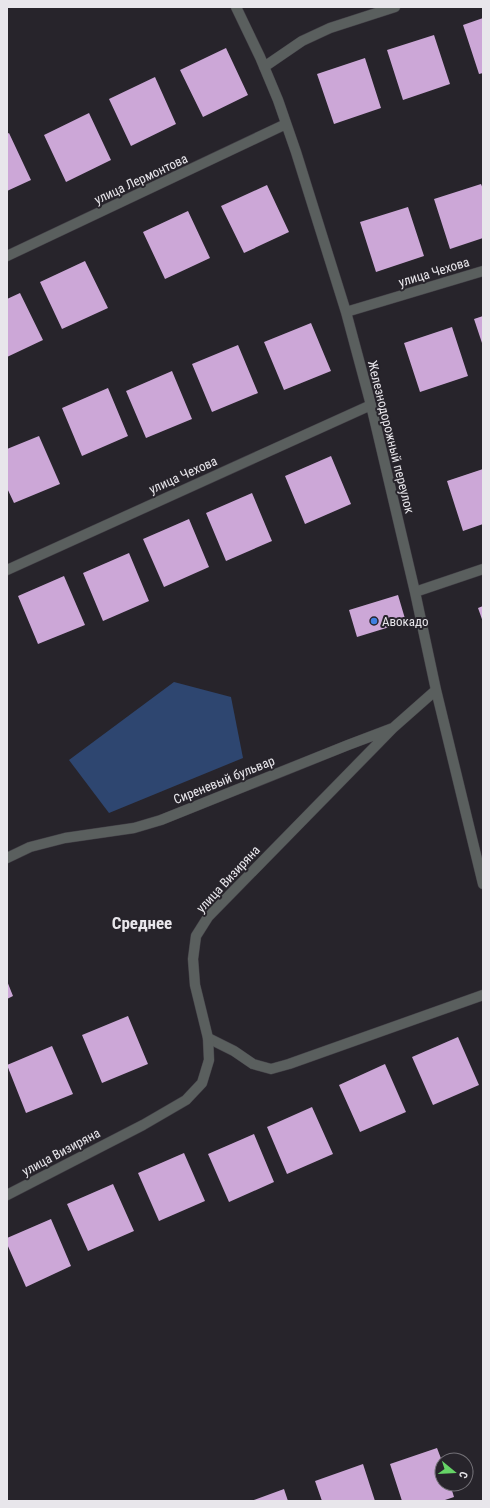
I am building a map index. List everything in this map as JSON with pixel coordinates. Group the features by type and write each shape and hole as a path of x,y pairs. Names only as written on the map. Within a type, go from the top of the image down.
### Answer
{"street":[{"name":"Железнодорожный переулок","path":"236,7 264,67 286,124 346,312 415,592 436,690 482,878"},
{"path":"264,67 302,41 330,28 395,7"},
{"name":"улица Лермонтова","path":"7,256 286,124"},
{"name":"улица Чехова","path":"346,312 483,271"},
{"name":"улица Чехова","path":"7,570 370,405"},
{"path":"415,592 483,569"},
{"name":"Сиреневый бульвар","path":"7,858 30,847 58,840 134,828 161,820 348,744 393,728 436,690"},
{"name":"улица Визиряна","path":"7,1195 106,1142 143,1125 186,1100 202,1083 210,1060 208,1038 195,985 193,959 196,936 208,917 393,728"},
{"path":"208,1038 234,1051 253,1064 271,1069 289,1064 483,995"}],"water":[{"path":"174,682 231,697 243,758 109,813 69,760"}],"building":[{"path":"483,18 483,73 479,74 463,25"},
{"path":"434,35 450,84 403,100 387,50"},
{"path":"226,48 248,95 203,117 180,70"},
{"path":"365,58 381,108 334,124 317,74"},
{"path":"155,77 176,124 131,146 109,99"},
{"path":"89,113 111,160 66,182 44,135"},
{"path":"9,133 31,180 7,191 7,134"},
{"path":"481,184 483,189 483,238 450,249 434,199"},
{"path":"267,185 289,232 244,253 221,206"},
{"path":"408,207 424,256 376,272 360,222"},
{"path":"188,211 210,258 165,279 143,232"},
{"path":"85,261 108,308 62,329 40,282"},
{"path":"20,293 43,340 7,357 7,299"},
{"path":"483,316 483,346 474,319"},
{"path":"311,323 331,371 284,390 264,342"},
{"path":"452,327 468,376 420,392 404,343"},
{"path":"238,345 258,393 212,412 192,364"},
{"path":"172,371 192,419 146,438 126,391"},
{"path":"108,388 128,436 82,456 62,408"},
{"path":"39,436 60,484 14,503 7,488 7,449"},
{"path":"331,456 351,504 305,524 285,476"},
{"path":"483,469 483,524 463,531 447,481"},
{"path":"252,493 272,541 226,561 206,513"},
{"path":"189,519 209,567 164,587 143,539"},
{"path":"129,553 149,601 103,621 83,573"},
{"path":"64,576 85,625 38,644 18,596"},
{"path":"398,595 406,622 357,637 349,610"},
{"path":"483,606 483,622 478,608"},
{"path":"7,981 13,996 7,999"},
{"path":"128,1016 148,1064 102,1083 82,1035"},
{"path":"458,1037 479,1085 433,1105 412,1057"},
{"path":"52,1046 73,1094 26,1113 7,1065"},
{"path":"385,1064 406,1112 360,1132 339,1085"},
{"path":"312,1107 333,1154 287,1174 267,1127"},
{"path":"254,1134 274,1182 229,1202 208,1154"},
{"path":"184,1153 205,1201 159,1221 138,1173"},
{"path":"113,1184 134,1231 88,1251 67,1204"},
{"path":"51,1219 71,1266 26,1287 7,1244 7,1238"},
{"path":"437,1448 439,1452 434,1452 434,1492 452,1492 454,1497 442,1501 402,1501 390,1464"},
{"path":"363,1464 375,1501 322,1501 315,1481"},
{"path":"284,1489 288,1501 251,1501"}],"place":[{"name":"Авокадо","path":"374,621"}],"district":[{"name":"Среднее","path":"142,923"}]}
